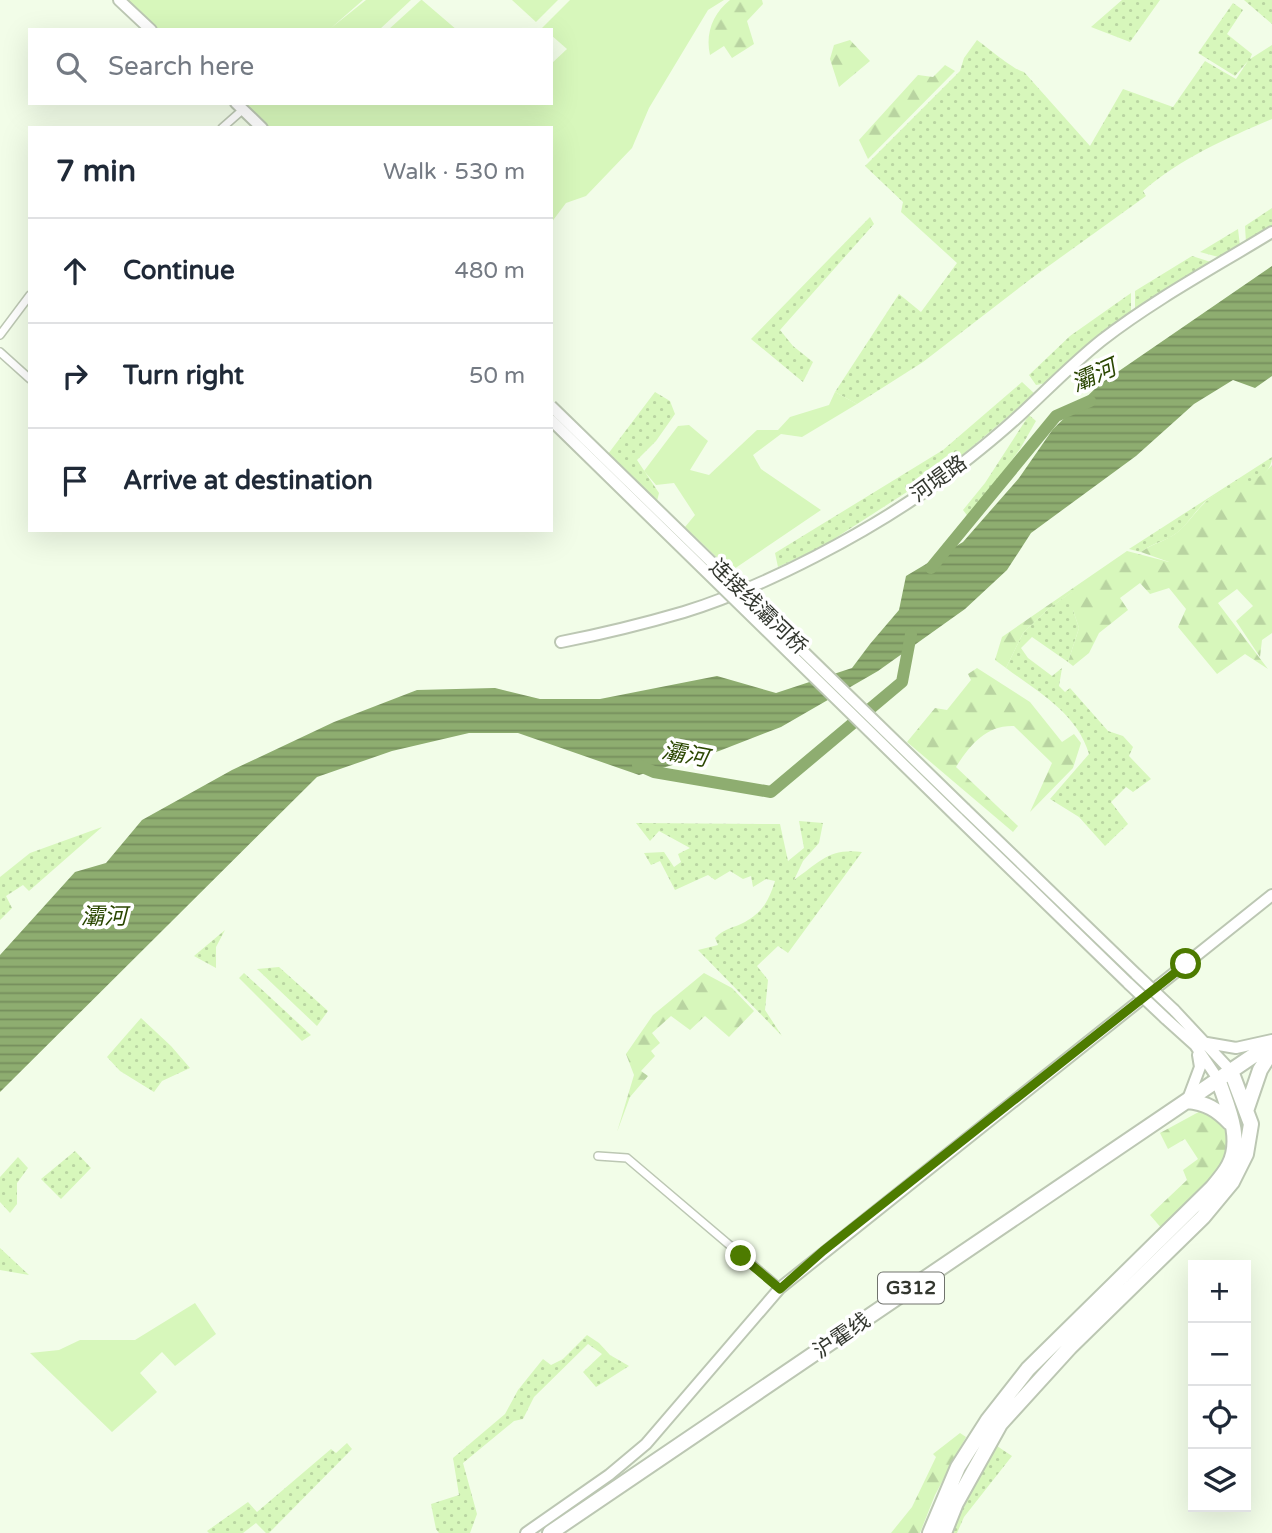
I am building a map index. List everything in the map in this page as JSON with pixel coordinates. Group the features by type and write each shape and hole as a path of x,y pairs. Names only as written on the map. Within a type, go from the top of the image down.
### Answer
{"highway":[{"name":"沪霍线","path":"551,1533 1272,1042"},
{"path":"1246,1111 1260,1070 1272,1051"},
{"path":"944,1533 956,1503 1000,1424 1054,1364 1203,1217 1232,1182 1246,1154 1251,1124 1231,1071"},
{"path":"930,1533 958,1467 988,1420 1028,1369 1212,1188 1229,1165 1235,1145 1233,1125 1218,1079"},
{"path":"1187,1101 1208,1104 1233,1125"}],"main road":[{"path":"119,0 148,28"},
{"path":"128,0 157,28"},
{"path":"237,108 251,126"},
{"path":"237,108 260,126"},
{"name":"河堤路","path":"561,642 612,631 723,598 869,526 968,459 1006,428 1074,363 1126,322 1272,232"},
{"name":"连接线灞河桥","path":"553,408 961,813"},
{"name":"连接线灞河桥","path":"553,422 961,813"},
{"path":"961,813 1133,979 1165,1018 1231,1071"},
{"path":"526,1533 609,1475 646,1444 780,1289 834,1243 1272,895"},
{"path":"1133,979 1174,1010 1202,1046 1218,1079"},
{"path":"1202,1046 1236,1048 1272,1042"},
{"path":"1187,1101 1200,1067 1202,1046"}],"street":[{"path":"224,126 237,108"},
{"path":"0,335 28,298"},
{"path":"0,352 28,377"},
{"path":"598,1156 627,1158 780,1289"}],"green space":[{"path":"128,0 363,0 331,28 157,28"},
{"path":"366,0 411,0 381,28 331,28"},
{"path":"422,0 455,28 390,28"},
{"path":"512,0 558,0 536,22"},
{"path":"570,0 724,0 708,10 649,108 632,148 586,196 566,203 553,220 553,126 259,126 237,105 553,105 553,62 567,49 553,37 553,28 542,28"},
{"path":"730,0 762,0 763,4 747,21 754,44 732,58 724,46 710,55 712,24 719,11"},
{"path":"1122,0 1160,0 1130,42 1091,27"},
{"path":"1244,0 1272,0 1272,24"},
{"path":"1233,3 1243,10 1227,34 1252,54 1250,59 1272,45 1272,119 1221,141 1173,168 1143,191 1146,196 1032,278 923,362 857,404 835,392 899,294 921,312 957,263 901,212 903,202 865,166 960,71 964,58 977,40 1024,72 1090,146 1123,89 1173,107 1205,61 1236,79 1248,61 1235,76 1198,53"},
{"path":"850,40 870,61 839,87 830,59 834,45"},
{"path":"945,65 955,71 868,159 859,140 918,75 933,77"},
{"path":"1272,208 1272,227 1246,243 1245,226"},
{"path":"870,217 874,224 780,330 793,346 813,362 803,382 751,339"},
{"path":"1238,229 1240,246 1222,258 1200,252"},
{"path":"1192,256 1214,263 1135,311 1135,291"},
{"path":"1131,293 1131,314 1047,383 1036,385 1029,375 1070,336"},
{"path":"1022,382 1035,394 955,461 823,546 778,567 775,553 943,450"},
{"path":"655,392 670,401 675,414 656,441 637,460 659,493 657,501 608,454"},
{"path":"835,392 857,404 802,437 781,434 753,455 761,469 821,510 731,571 685,527 695,515 674,483 656,485 644,471 678,426 689,425 708,441 690,470 709,475 757,430 778,430 790,417 829,405"},
{"path":"1029,415 1036,421 1020,449 969,518 963,510 985,483"},
{"path":"1272,457 1265,473 1249,483 1207,500 1174,535 1141,552 1129,549"},
{"path":"1272,465 1272,633 1262,640 1260,657 1236,621 1253,606 1237,589 1218,603 1268,669 1245,654 1217,674 1178,627 1186,609 1169,588 1150,594 1140,583 1120,598 1128,610 1099,633 1089,653 1073,666 1068,662 1079,628 1073,610 1072,592 1048,609 1023,633 1006,668 995,660 1002,637 1127,551 1169,562 1141,552 1179,531 1216,494 1257,478"},
{"path":"1073,591 1073,610 1079,628 1068,662 1032,637 1021,648 1028,658 1052,676 1062,668 1059,686 1065,692 1070,688 1108,731 1123,736 1133,747 1129,756 1151,779 1133,792 1126,787 1111,802 1128,824 1105,846 1079,817 1050,799 1089,754 1083,740 1066,715 1006,668 1023,633 1048,609"},
{"path":"977,668 1030,702 1062,742 1074,734 1081,743 1073,768 1030,812 1052,763 1014,726 987,733 967,751 956,767 1018,826 1013,832 907,742 935,708 947,710 971,680 968,674"},
{"path":"799,821 823,823 819,843 803,861 794,880 832,855 850,851 862,852 788,953 778,946 757,966 768,980 765,1010 782,1036 698,950 718,945 715,938 718,935 745,922 761,910 775,881 766,879 753,887 751,876 743,879 730,871 715,880 708,875 675,890 660,861 651,865 644,853 664,852 674,867 681,862 678,854 690,848 659,831 650,841 636,823 780,824 788,861 804,848"},
{"path":"102,827 29,891 23,885 6,896 12,908 0,920 0,877 30,853"},
{"path":"225,930 216,947 216,968 194,956"},
{"path":"279,967 328,1011 317,1026 257,969"},
{"path":"244,973 311,1035 302,1041 239,978"},
{"path":"704,973 732,988 754,1011 729,1037 705,1016 690,1030 671,1016 652,1033 660,1043 651,1051 655,1056 641,1071 648,1076 630,1097 617,1132 634,1075 626,1054 653,1015"},
{"path":"141,1018 190,1068 162,1081 154,1092 120,1071 107,1057"},
{"path":"1206,1108 1224,1120 1231,1135 1222,1169 1163,1230 1150,1215 1187,1180 1183,1170 1198,1159 1185,1139 1168,1149 1160,1133"},
{"path":"75,1151 91,1168 61,1199 41,1179"},
{"path":"18,1157 28,1168 17,1183 17,1204 10,1213 0,1202 0,1177"},
{"path":"0,1248 29,1275 0,1270"},
{"path":"195,1303 216,1334 175,1366 162,1352 140,1373 157,1392 112,1432 30,1353 59,1350 80,1340 135,1340"},
{"path":"587,1335 610,1355 629,1366 596,1387 583,1372 602,1354 588,1344 534,1397 523,1419 514,1421 463,1463 477,1514 470,1533 439,1533 431,1504 459,1495 453,1458 505,1414 518,1390 543,1359 551,1365 563,1359"},
{"path":"960,1433 966,1437 935,1495 920,1533 891,1533 912,1507 936,1457 933,1454"},
{"path":"347,1443 352,1449 269,1533 256,1523 243,1533 207,1531 248,1502 257,1512 331,1449 336,1453"},
{"path":"994,1444 1012,1456 964,1517 957,1533 950,1533"}],"water":[{"name":"灞河","path":"1272,266 1272,376 1255,388 1233,380 1194,404 1136,456 1031,533 1007,570 965,609 878,671 781,727 719,751 639,775 518,733 469,733 392,751 317,777 0,1092 0,955 75,872 106,863 142,820 232,770 334,722 417,690 495,688 540,699 600,699 717,676 776,693 852,668 899,610 906,576 963,542 1019,478 1053,429 1100,384"}],"waterway":[{"name":"灞河","path":"931,568 1056,416 1090,401"},
{"name":"灞河","path":"638,765 654,772 771,792 902,682 911,634"}],"route":[{"path":"741,1256 780,1289 823,1251 1186,964"}]}
